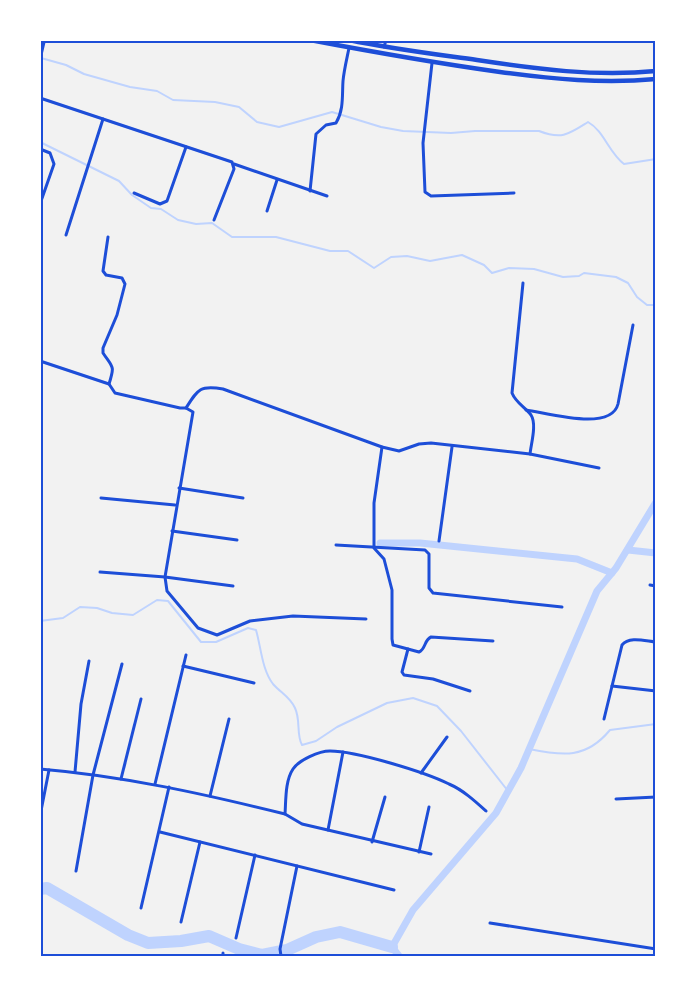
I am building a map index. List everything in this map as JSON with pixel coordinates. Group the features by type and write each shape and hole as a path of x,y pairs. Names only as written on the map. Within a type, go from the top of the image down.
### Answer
{"main road":[{"path":"41,54 44,40"},
{"path":"310,40 432,63 573,81 656,79"},
{"path":"350,40 384,47 564,72 606,74 656,71"}],"street":[{"path":"384,47 386,40"},
{"path":"310,191 316,134 326,125 336,123 338,120 349,48"},
{"path":"432,63 423,143 424,190 428,195 514,193"},
{"path":"40,98 327,196"},
{"path":"66,235 103,119"},
{"path":"134,194 160,204 167,201 186,147"},
{"path":"40,149 50,153 54,164 40,204"},
{"path":"214,220 234,169 233,164"},
{"path":"267,211 277,180"},
{"path":"108,237 103,271 106,275 122,278 125,284 117,315 103,348 103,353 114,369 109,384"},
{"path":"523,283 512,393 533,421 530,454"},
{"path":"526,410 589,420 604,418 614,413 618,404 633,325"},
{"path":"40,361 58,365 109,384 115,393 186,408 193,412 178,488 165,577 167,591 198,628 217,635 250,621 293,616 366,619"},
{"path":"186,408 196,392 207,386 223,389 382,447 399,451 419,444 431,443 530,454 599,468"},
{"path":"382,447 374,503 374,548 384,559 392,590 392,642 396,646 422,651 427,639 431,637 493,641"},
{"path":"439,542 452,447"},
{"path":"178,488 243,498"},
{"path":"101,498 176,505"},
{"path":"172,531 237,540"},
{"path":"336,545 422,549 428,552 430,558 429,588 433,593 562,607"},
{"path":"100,572 165,577 233,586"},
{"path":"650,585 656,586"},
{"path":"604,719 622,645 625,641 656,642"},
{"path":"408,649 402,672 404,675 433,679 470,691"},
{"path":"155,784 186,655"},
{"path":"75,772 81,704 89,661"},
{"path":"76,871 93,775 122,664"},
{"path":"183,666 254,683"},
{"path":"612,686 656,691"},
{"path":"121,779 141,699"},
{"path":"210,796 229,719"},
{"path":"421,773 447,737"},
{"path":"285,814 287,786 293,768 310,757 327,751 343,752 421,773 450,784 486,811"},
{"path":"328,830 343,752"},
{"path":"40,769 75,772 170,787 285,814 302,824 430,854"},
{"path":"40,816 49,770"},
{"path":"141,908 170,787"},
{"path":"372,842 385,797"},
{"path":"616,799 656,797"},
{"path":"419,852 429,807"},
{"path":"160,832 394,890"},
{"path":"181,922 200,842"},
{"path":"236,938 255,855"},
{"path":"281,957 280,949 297,866"},
{"path":"490,923 656,949"}],"waterway":[{"path":"41,58 66,65 84,74 130,87 157,91 173,100 215,102 239,107 257,122 279,127 332,112 381,127 403,131 451,133 539,131 560,135 588,122 594,126 624,164 656,159"},
{"path":"40,142 119,181 132,195 151,208 161,209 178,220 196,224 212,223 232,237 276,237 330,251 348,251 374,268 391,257 407,256 430,261 462,255 484,265 492,273 509,268 534,269 563,277 579,276 584,273 616,277 628,283 637,297 647,305 656,305"},
{"path":"399,956 392,947 413,910 496,813 521,768 597,591 616,568 656,502"},
{"path":"380,543 420,543 577,559 612,573"},
{"path":"628,550 656,553"},
{"path":"40,621 63,618 80,607 133,615 157,600 168,601 201,642 216,642 248,628 256,630 269,678 295,708 302,745 316,741 337,727 387,703 413,698 437,706 461,731 508,791"},
{"path":"529,749 563,754 573,753 592,746 610,730 656,724"},
{"path":"40,889 47,888 128,935 148,943 209,936 239,949 262,955 287,950 316,937 340,932 392,947"}]}
